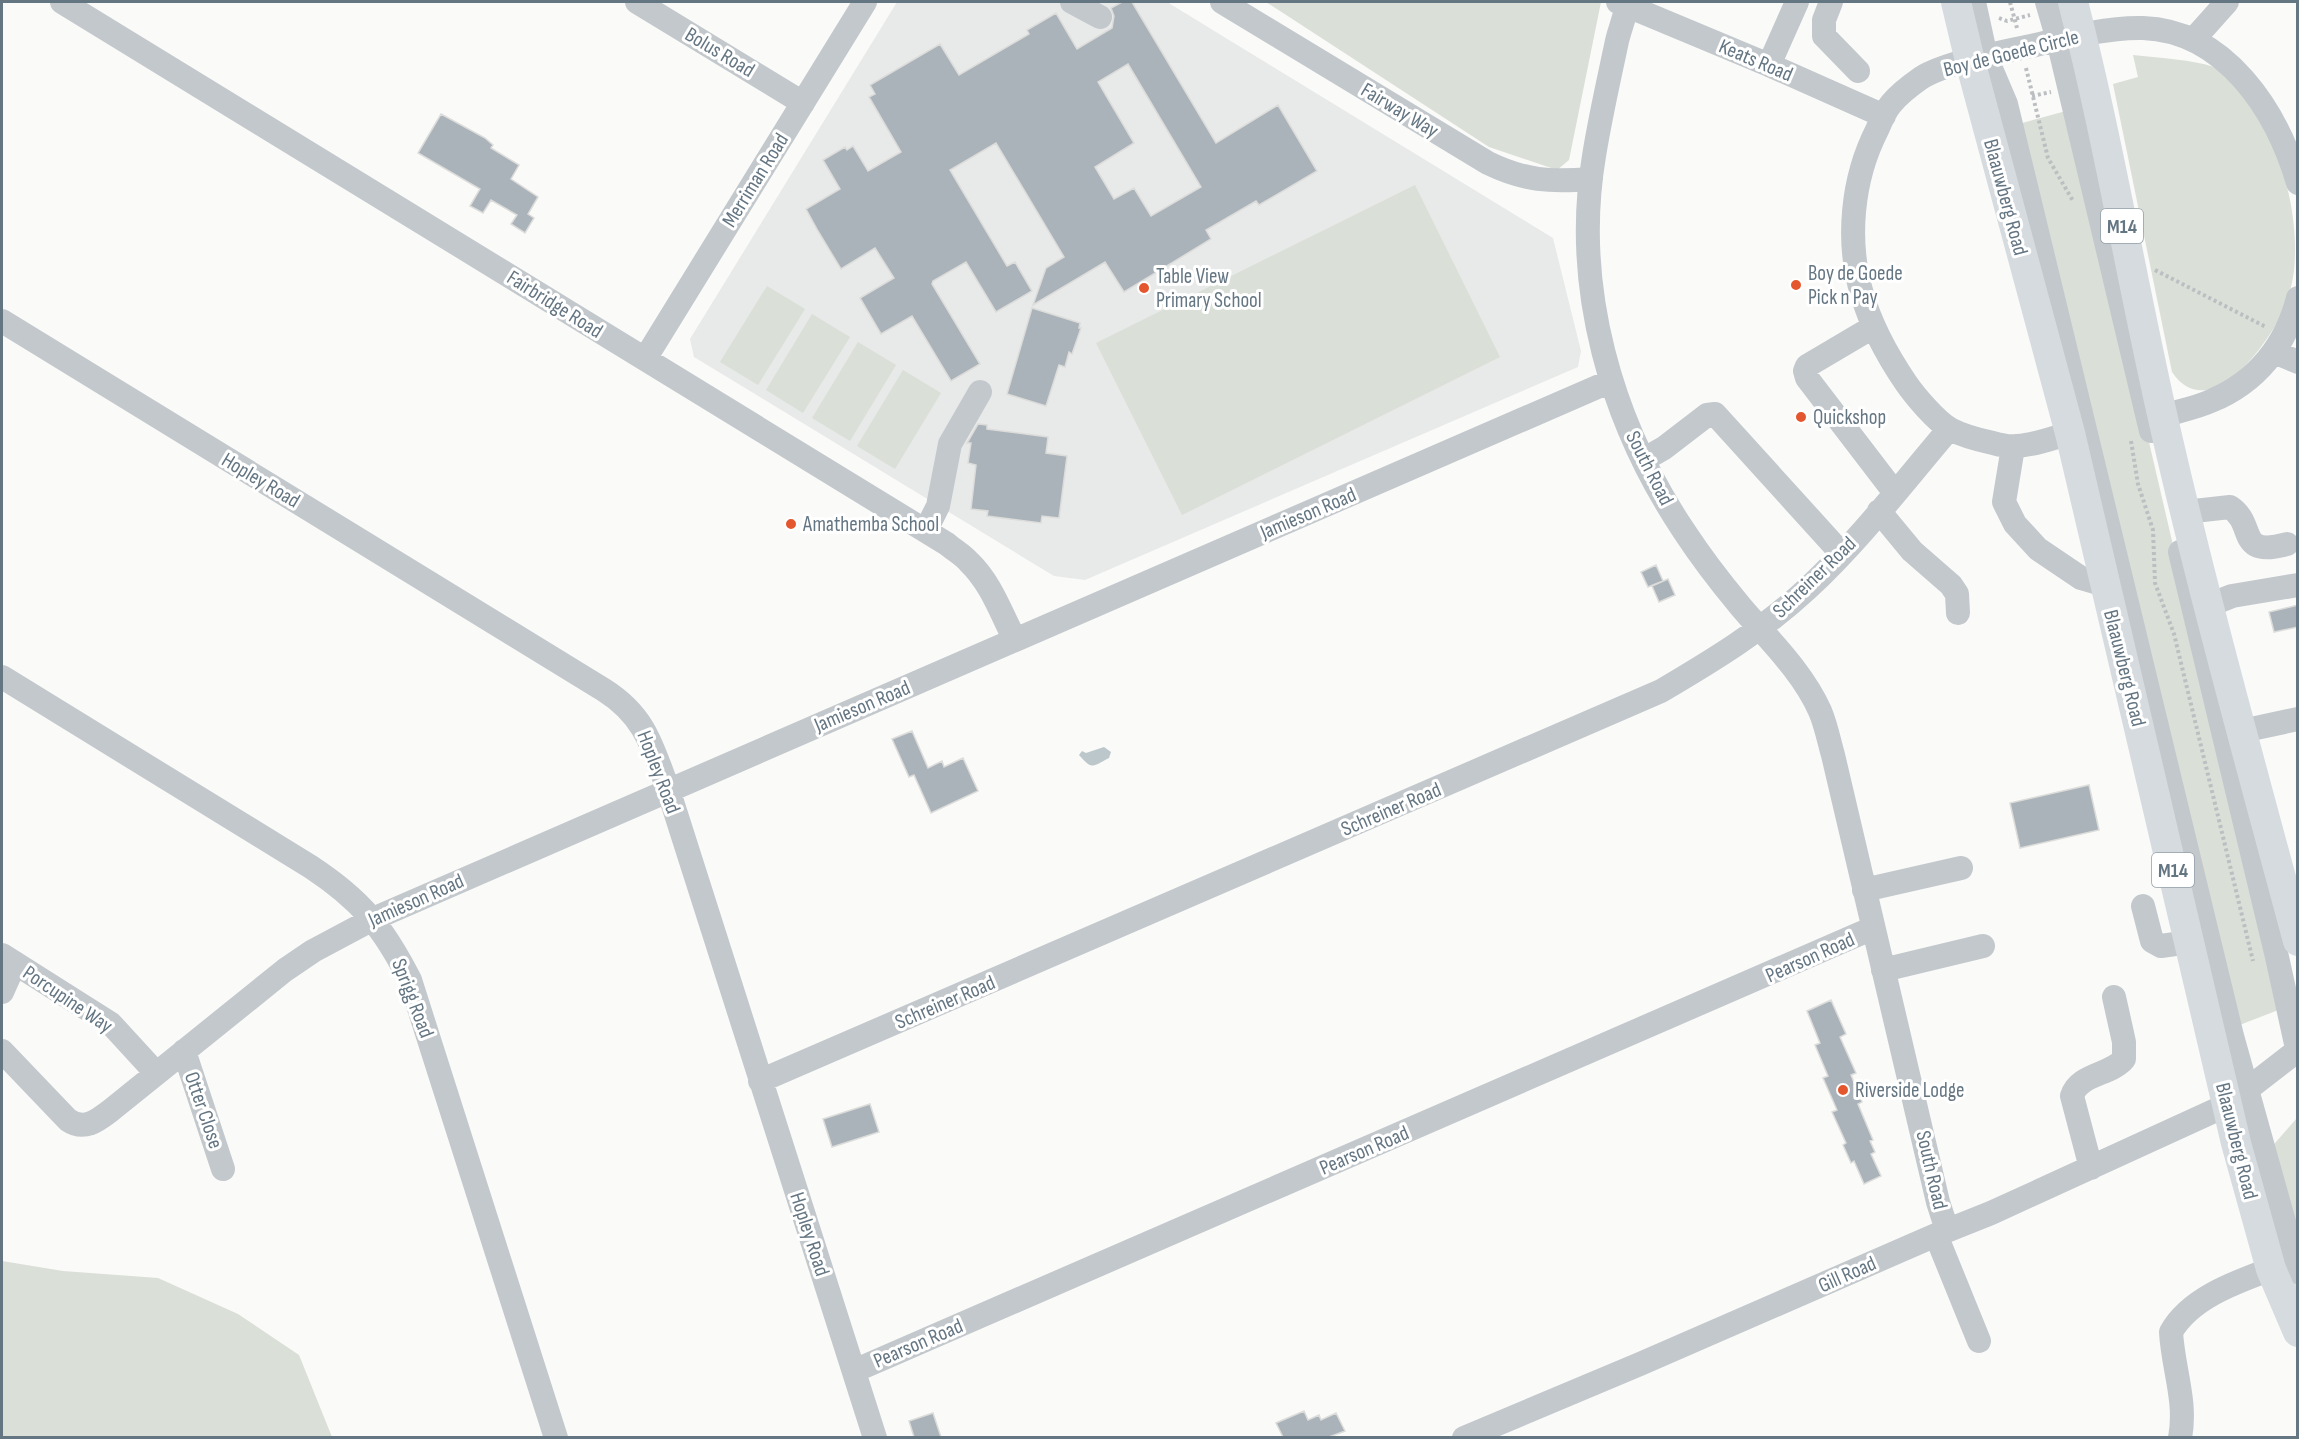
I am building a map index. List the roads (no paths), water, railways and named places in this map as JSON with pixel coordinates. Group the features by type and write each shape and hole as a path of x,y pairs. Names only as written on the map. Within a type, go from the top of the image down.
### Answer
{"main road":[{"name":"Blaauwberg Road","path":"1956,2 1978,59 2070,434 2189,942 2237,1097 2284,1270 2298,1332"},
{"name":"M14","path":"2073,2 2069,38 2112,172 2128,260 2162,416 2207,606 2298,941"}],"street":[{"name":"Fairbridge Road","path":"62,2 926,531 969,561 996,600 1015,640"},
{"name":"Bolus Road","path":"637,2 803,103"},
{"name":"Merriman Road","path":"645,359 865,2"},
{"path":"1072,2 1100,17"},
{"name":"Fairway Way","path":"1222,2 1511,174 1558,182 1591,179"},
{"path":"1770,65 1797,2"},
{"path":"1831,2 1824,20 1824,36 1858,71"},
{"path":"2193,40 2227,2"},
{"name":"South Road","path":"1624,3 1600,120 1591,179 1587,257 1597,321 1611,381 1652,479 1684,532 1741,607 1760,627 1803,682 1820,712 1833,755 1938,1202 1942,1233 1979,1341"},
{"name":"Keats Road","path":"1624,3 1884,116"},
{"path":"1982,8 1978,59 2006,104 2232,1036 2237,1097"},
{"path":"2042,8 2069,38 2297,1051"},
{"name":"Boy de Goede Circle","path":"2070,434 2031,445 2013,447 1979,441 1949,429 1909,388 1881,343 1861,293 1853,235 1857,187 1865,154 1891,104 1924,76 1978,59 2069,38 2142,28 2176,34 2211,50 2232,67 2261,101 2283,141 2298,183"},
{"path":"2162,416 2211,401 2240,386 2253,376 2273,341 2288,328 2298,298"},
{"name":"Hopley Road","path":"2,321 621,701 636,717 650,740 668,789 875,1437"},
{"path":"1874,327 1807,366 1805,371 1807,378 1895,493"},
{"path":"2273,341 2298,362"},
{"name":"Jamieson Road","path":"2,1051 74,1124 85,1125 98,1120 285,970 313,951 373,919 1611,381"},
{"path":"926,531 938,506 950,444 980,392"},
{"path":"1643,460 1664,448 1707,415 1715,414 1841,553"},
{"name":"Schreiner Road","path":"760,1081 1661,691 1726,653 1806,590 1895,493 1949,429"},
{"path":"2013,447 2004,502 2015,525 2038,549 2081,578 2105,585"},
{"path":"2185,512 2230,507 2235,510 2256,546 2275,548 2288,544"},
{"path":"1879,511 1905,544 1950,585 1958,599 1958,613"},
{"path":"2207,606 2232,596 2298,585"},
{"name":"Sprigg Road","path":"2,677 330,879 373,919 392,944 410,980 556,1437"},
{"path":"2242,731 2298,718"},
{"path":"1864,890 1961,868"},
{"path":"2143,906 2152,941 2161,946 2189,942"},
{"name":"Pearson Road","path":"854,1371 1873,928"},
{"path":"1883,969 1983,946"},
{"path":"2,992 8,959"},
{"name":"Porcupine Way","path":"8,959 111,1024 150,1078"},
{"path":"2091,1168 2073,1107 2072,1096 2073,1090 2081,1082 2118,1065 2124,1059 2124,1042 2114,997"},
{"name":"Otter Close","path":"184,1051 224,1169"},
{"name":"Gill Road","path":"1464,1437 1640,1364 2091,1168 2237,1097 2297,1051"},
{"path":"2180,1437 2183,1420 2182,1400 2171,1332 2193,1307 2247,1278 2284,1270"}],"place":[{"name":"Boy de Goede Pick n Pay","path":"1796,285"},
{"name":"Table View Primary School","path":"1144,288"},
{"name":"Quickshop","path":"1801,417"},
{"name":"Amathemba School","path":"791,524"},
{"name":"Riverside Lodge","path":"1843,1090"}]}
